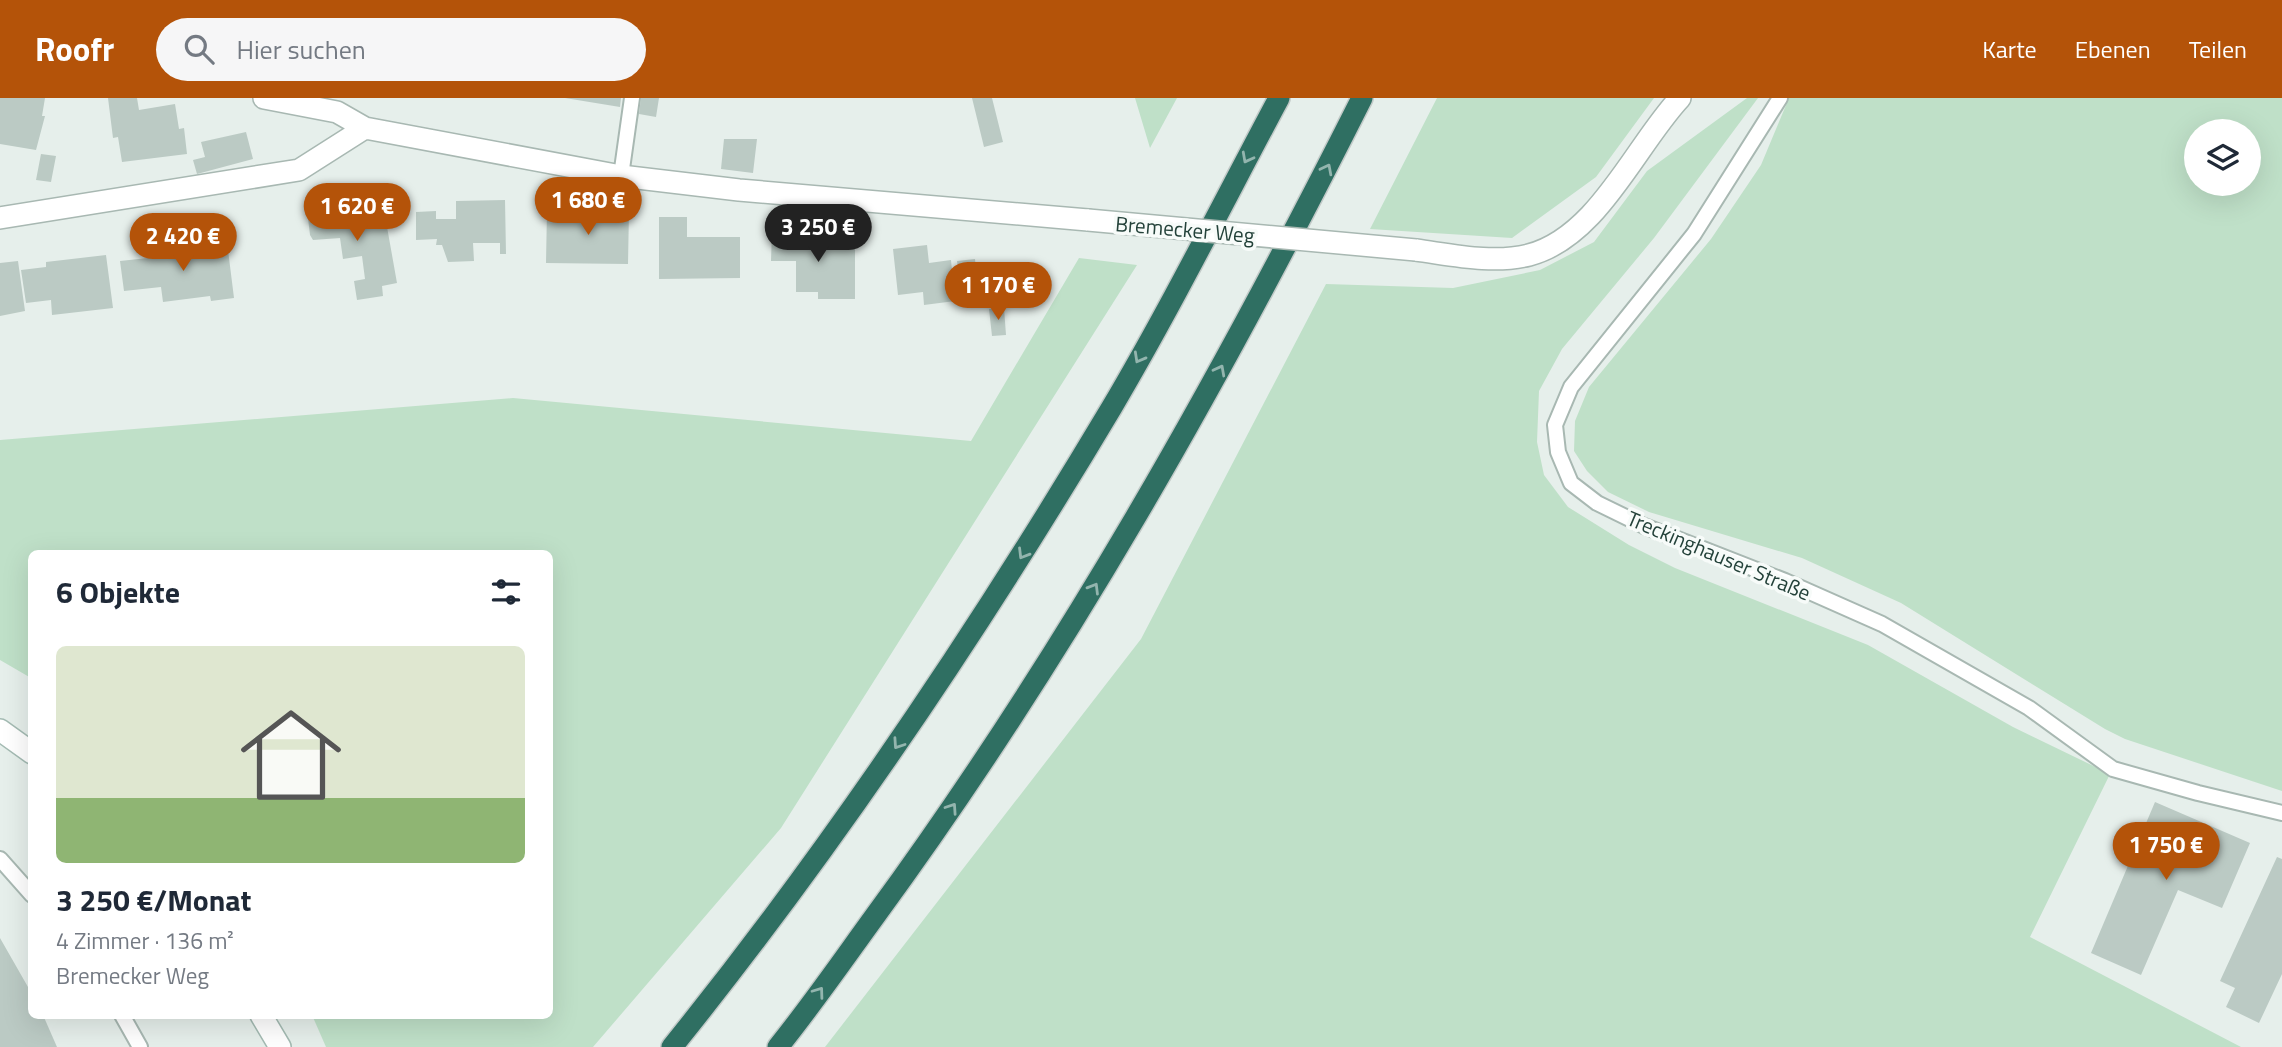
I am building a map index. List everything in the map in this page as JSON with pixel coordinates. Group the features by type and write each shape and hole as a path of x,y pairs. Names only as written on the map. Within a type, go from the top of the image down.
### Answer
{"highway":[{"path":"672,1047 741,961 873,781 998,595 1113,405 1279,98"},
{"path":"778,1047 927,844 1059,646 1181,443 1362,98"}],"street":[{"name":"Bremecker Weg","path":"264,98 337,112 365,128 621,176 739,190 1416,250 1485,259 1527,256 1546,250 1578,226 1610,192 1680,98"},
{"path":"0,218 299,170 365,128"},
{"path":"0,730 28,750"},
{"path":"263,1019 280,1047"}],"lane":[{"path":"621,176 632,98"},
{"name":"Treckinghauser Straße","path":"1780,98 1694,234 1571,387 1555,425 1558,452 1571,482 1597,503 1644,526 1785,581 1882,624 2029,708 2113,769 2282,813"},
{"path":"0,859 28,888"},
{"path":"124,1019 140,1047"}],"green space":[{"path":"1135,98 1177,98 1150,148"},
{"path":"1437,98 1654,98 1596,177 1512,238 1370,229"},
{"path":"1747,98 1758,98 1654,238 1562,349 1539,391 1537,442 1544,475 1568,507 1629,545 1675,568 1868,645 2013,727 2110,774 2030,937 2241,1047 825,1047 1141,639 1326,284 1453,288 1540,270 1594,242 1647,171"},
{"path":"1789,98 2282,98 2282,791 2125,739 1901,603 1802,558 1649,512 1608,492 1587,471 1574,451 1575,421 1589,387 1711,239 1761,165"},
{"path":"1079,258 1137,265 781,828 593,1047 326,1047 314,1019 553,1019 553,550 28,550 28,676 0,660 0,440 513,398 971,441"}],"building":[{"path":"0,98 45,98 42,116 45,116 36,150 0,144"},
{"path":"108,98 137,98 139,110 175,104 179,129 184,128 187,154 122,162 118,137 113,138"},
{"path":"565,98 621,98 620,107"},
{"path":"641,98 659,98 656,117 639,114"},
{"path":"972,98 992,98 1003,142 984,147"},
{"path":"246,132 253,159 197,174 193,160 205,157 201,142"},
{"path":"724,139 757,139 753,173 721,169"},
{"path":"41,154 56,156 51,182 36,180"},
{"path":"336,197 339,218 384,210 397,283 382,286 383,296 357,300 354,281 365,279 362,256 343,259 340,238 313,240 310,235 306,201"},
{"path":"505,200 506,254 500,254 500,243 473,243 474,261 448,262 442,245 436,245 437,239 416,240 416,212 436,211 436,219 456,219 456,201"},
{"path":"547,210 629,211 628,264 546,263"},
{"path":"659,217 687,217 687,237 740,237 740,278 659,279"},
{"path":"772,231 797,231 797,236 820,236 820,243 855,243 855,299 818,299 818,292 796,292 796,261 771,261"},
{"path":"227,242 234,298 211,301 210,296 163,302 161,287 124,291 120,261 157,257 156,251"},
{"path":"927,245 929,263 951,260 955,301 924,305 923,292 898,295 893,249"},
{"path":"106,255 113,308 52,315 51,300 26,303 21,270 46,267 46,262"},
{"path":"975,259 978,289 961,291 957,261"},
{"path":"18,261 25,311 0,316 0,263"},
{"path":"1004,308 1006,335 992,336 989,309"},
{"path":"2155,802 2250,843 2222,908 2178,890 2141,975 2091,953"},
{"path":"2277,857 2282,859 2282,974 2259,1023 2226,1007 2235,988 2220,981"},
{"path":"0,938 28,987 28,1019 45,1019 57,1047 0,1047"}]}
